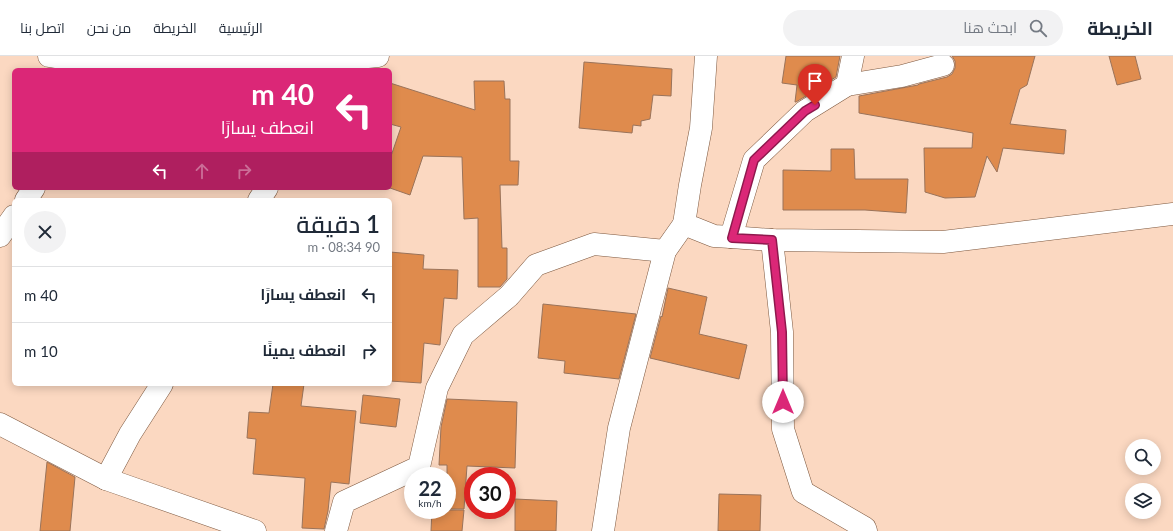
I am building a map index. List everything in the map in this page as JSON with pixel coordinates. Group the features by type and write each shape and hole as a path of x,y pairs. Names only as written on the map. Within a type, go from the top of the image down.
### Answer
{"street":[{"path":"49,56 97,67 324,66 378,56"},
{"path":"603,531 619,428 665,251 684,224 701,128 706,56"},
{"path":"846,85 853,56"},
{"path":"732,238 754,160 805,111 846,85 902,76 943,65"},
{"path":"684,224 714,236 732,238 772,240 943,242 1173,214"},
{"path":"0,236 12,219"},
{"path":"772,240 782,332 783,429 803,492 865,528 866,531"},
{"path":"336,531 344,502 419,467 437,388 463,335 509,296 536,265 594,244 665,251"},
{"path":"106,479 130,434 161,386"},
{"path":"0,424 106,479 255,531"}],"building":[{"path":"786,56 840,56 836,77 823,85 820,84 819,88 795,102 797,85 782,83"},
{"path":"952,56 1035,56 1027,85 1020,89 1010,124 1066,130 1064,154 1003,148 997,172 987,156 975,197 945,198 925,192 924,148 972,148 973,133 859,113 859,96 918,85 947,77 952,74 955,68 955,61"},
{"path":"1109,56 1135,56 1141,79 1117,85"},
{"path":"584,62 672,69 671,96 653,95 650,119 641,121 641,126 633,125 632,133 579,128"},
{"path":"474,81 504,81 505,99 510,99 510,161 519,161 518,185 500,185 502,248 507,248 507,279 500,287 478,287 478,218 464,219 462,157 423,156 410,195 392,189 392,153 401,127 392,125 392,84 475,110"},
{"path":"831,149 854,149 855,179 908,179 906,213 865,210 783,210 783,170 831,171"},
{"path":"392,252 424,255 423,269 458,270 457,299 444,298 440,345 424,343 421,383 392,381"},
{"path":"668,288 707,297 699,334 747,345 739,379 650,358 661,316 662,317"},
{"path":"543,304 636,314 619,379 564,373 565,361 538,358"},
{"path":"273,386 304,386 301,406 356,411 349,484 331,482 328,511 324,529 302,528 305,478 253,474 256,439 247,438 249,412 269,413"},
{"path":"363,395 400,399 396,427 360,423"},
{"path":"447,399 517,402 515,467 464,467 464,509 456,509 456,467 439,465 441,427"},
{"path":"47,462 75,477 70,531 40,531"},
{"path":"719,494 761,495 760,531 718,531"},
{"path":"516,499 557,501 556,531 515,531"},
{"path":"456,510 464,510 462,531 431,531 432,519 456,519"}],"route":[{"path":"783,402 782,332 772,240 732,238 754,160 805,111 815,105"}]}
